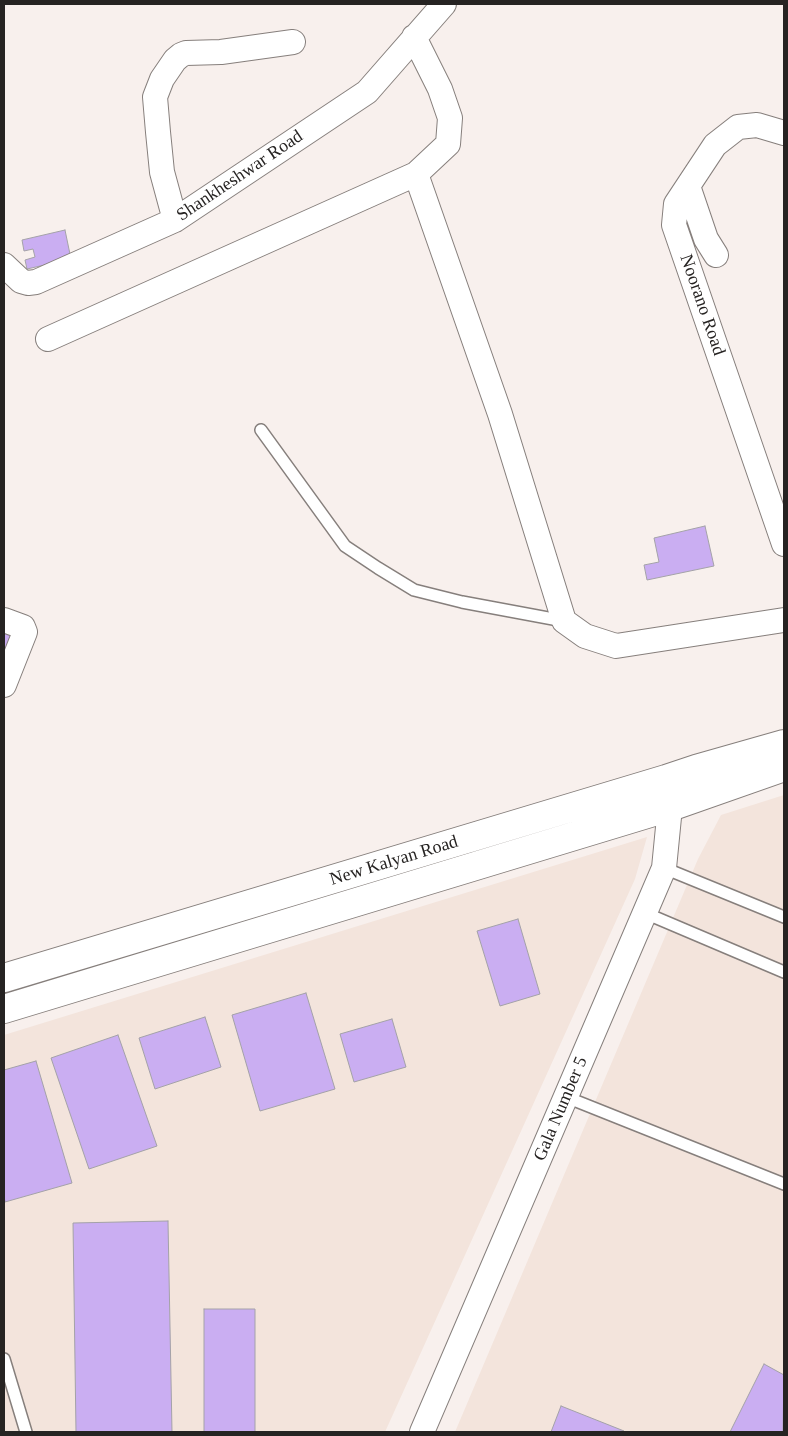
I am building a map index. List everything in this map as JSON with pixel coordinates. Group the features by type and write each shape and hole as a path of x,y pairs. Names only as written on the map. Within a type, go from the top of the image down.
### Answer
{"street":[{"name":"Shankheshwar Road","path":"4,265 21,281 28,283 36,282 175,220 367,92 444,4"},
{"path":"48,339 416,174 448,144 450,118 440,89 414,38"},
{"path":"175,220 162,172 158,132 155,97 162,78 175,60 186,53 221,52 293,42"},
{"name":"Noorano Road","path":"784,133 757,125 738,127 715,145 676,204 674,225 784,544"},
{"path":"416,174 500,414 564,621 585,636 616,646 784,620"},
{"path":"688,186 706,239 716,255"},
{"path":"4,620 23,627 25,632 4,685"},
{"name":"New Kalyan Road","path":"4,978 784,744"},
{"path":"4,1009 670,808 784,767"},
{"name":"Gala Number 5","path":"422,1432 664,868 670,808 666,779"}],"lane":[{"path":"261,430 345,546 378,568 414,590 462,602 564,621"},
{"path":"664,868 784,917"},
{"path":"645,912 784,972"},
{"path":"566,1097 784,1184"},
{"path":"4,1359 26,1432"}],"shaded area":[{"path":"784,795 784,1432 455,1432 698,859 721,815"},
{"path":"647,837 635,879 385,1432 4,1432 4,1035"}],"building":[{"path":"65,230 71,259 27,269 25,260 35,257 33,249 24,251 22,240"},
{"path":"705,526 714,566 647,580 644,565 659,562 654,538"},
{"path":"4,624 19,630 4,667"},
{"path":"518,919 540,994 500,1006 477,931"},
{"path":"306,993 335,1089 260,1111 232,1015"},
{"path":"205,1017 221,1067 155,1089 139,1038"},
{"path":"392,1019 406,1067 354,1082 340,1034"},
{"path":"118,1035 157,1146 89,1169 51,1058"},
{"path":"36,1061 72,1183 5,1202 4,1070"},
{"path":"168,1221 172,1432 76,1432 73,1223"},
{"path":"204,1309 255,1309 255,1432 204,1432"},
{"path":"764,1364 784,1375 783,1432 730,1432"},
{"path":"561,1406 624,1431 551,1432"}]}
